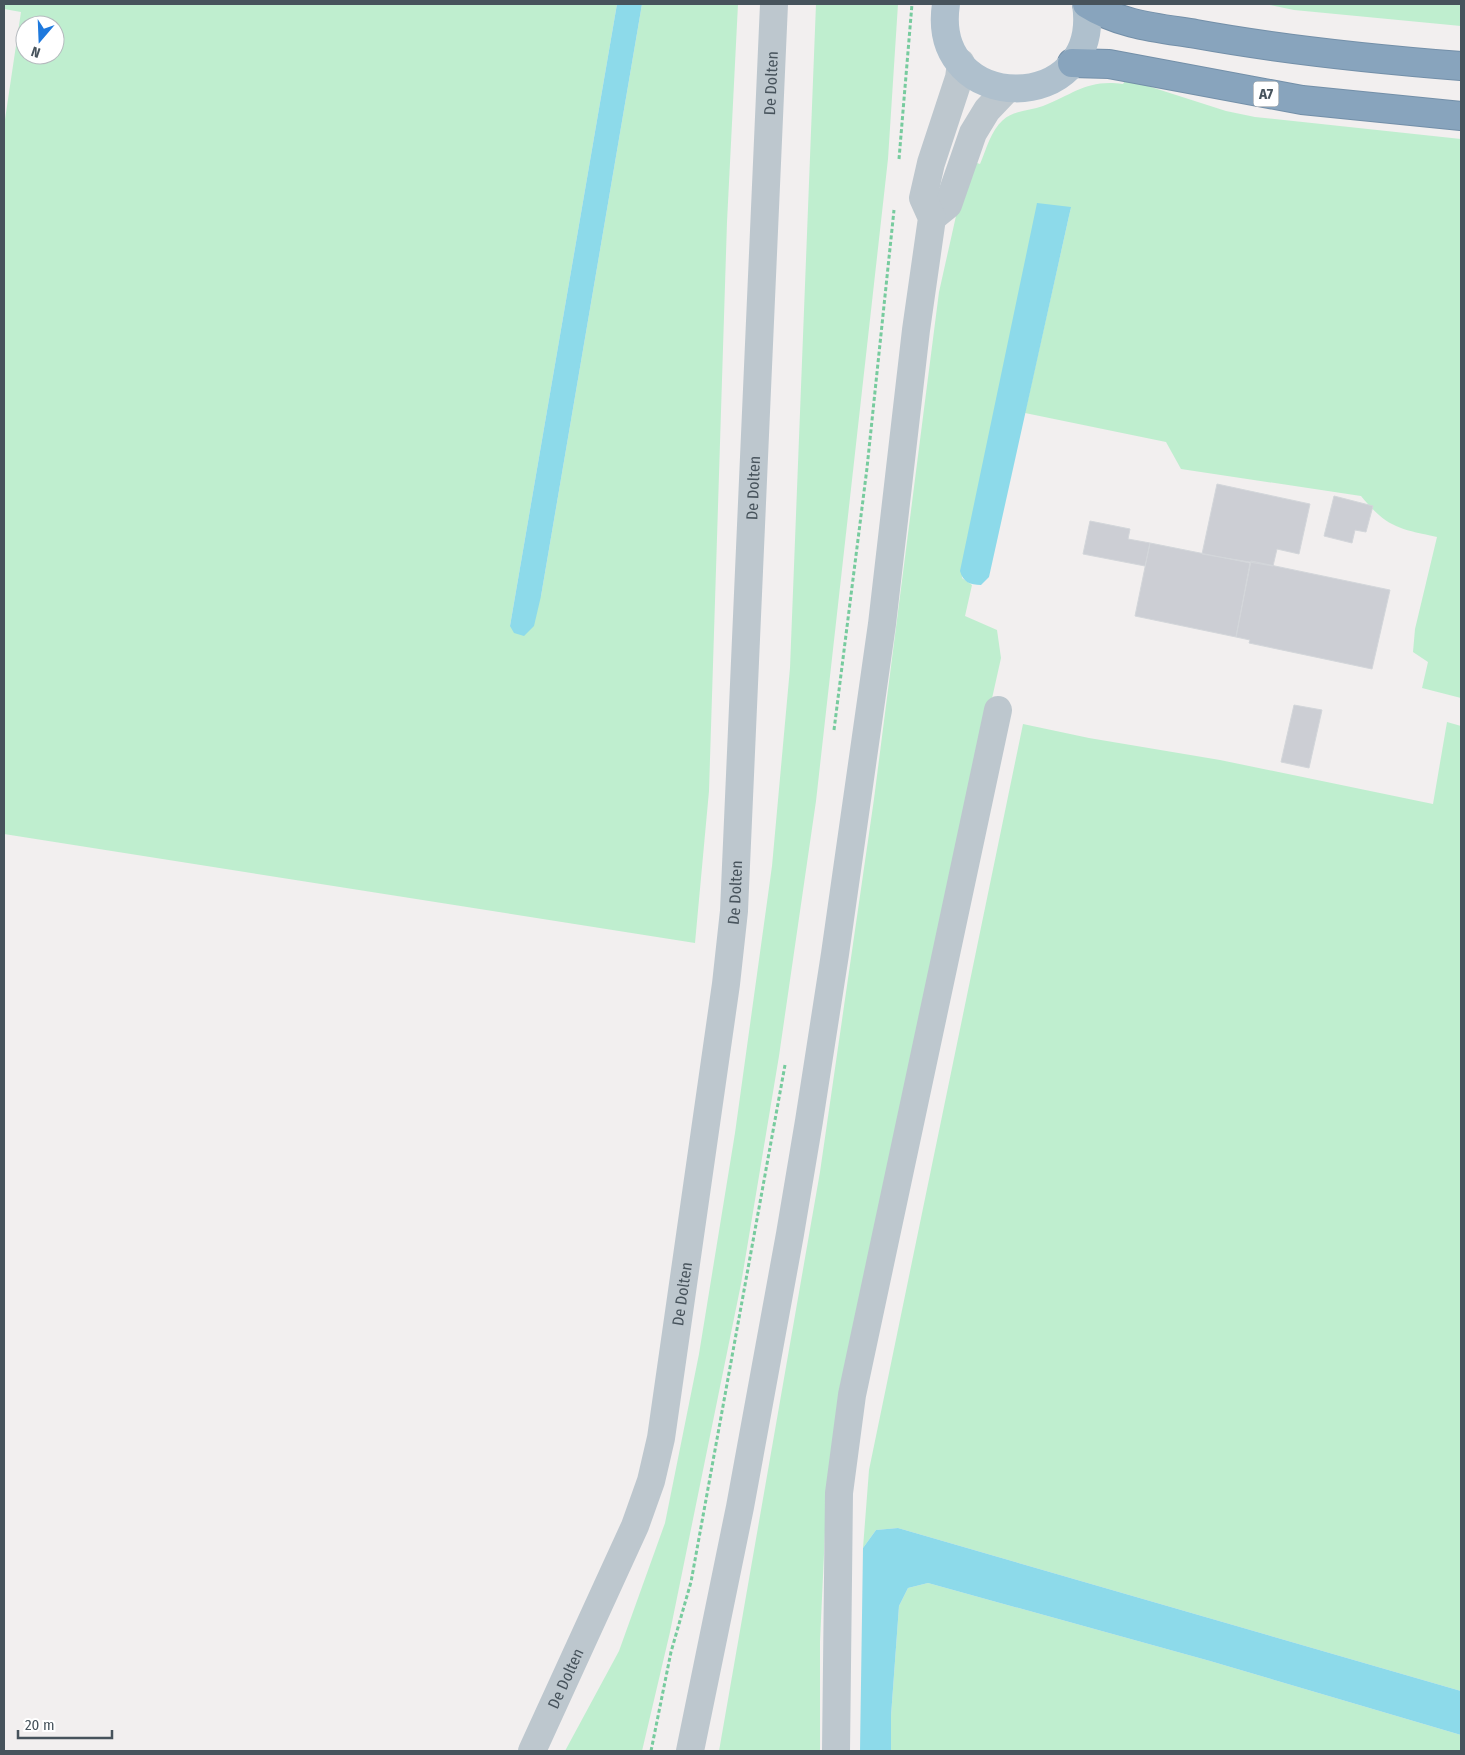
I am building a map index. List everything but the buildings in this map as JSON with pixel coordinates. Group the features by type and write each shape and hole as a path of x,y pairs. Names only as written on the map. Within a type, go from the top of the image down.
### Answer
{"highway":[{"path":"1087,4 1112,18 1124,22 1204,36 1314,53 1461,66"},
{"name":"A7","path":"1072,63 1109,64 1302,100 1461,116"}],"main road":[{"path":"946,4 947,34 960,63 981,81 1007,89 1023,90 1047,83 1061,74 1072,63 1086,34 1087,4"}],"street":[{"name":"De Dolten","path":"532,1751 635,1526 653,1472 668,1397 726,984 734,911 774,4"},
{"path":"690,1751 740,1507 787,1254 834,964 874,682 932,218 923,198 959,78 960,63"},
{"path":"932,218 948,205 974,133 996,99 1007,89"},
{"path":"836,1751 840,1493 852,1395 998,710"}],"path":[{"path":"899,161 912,4"},
{"path":"833,740 867,468 895,200"},
{"path":"651,1751 671,1652 695,1564 785,1064"}],"green space":[{"path":"4,4 617,4 510,626 541,596 642,4 738,4 727,222 709,791 695,943 4,834 4,126 15,52 15,65 65,65 65,15 21,15 21,12 4,9"},
{"path":"816,4 898,4 888,159 816,801 779,1056 741,1284 670,1632 642,1751 565,1751 619,1651 665,1523 699,1354 735,1133 772,866 790,668"},
{"path":"1265,4 1461,4 1461,26 1294,10"},
{"path":"1126,79 1226,111 1255,117 1461,139 1461,698 1422,688 1428,662 1413,652 1415,629 1437,537 1395,526 1379,515 1361,496 1181,469 1166,442 1025,413 1071,207 962,578 972,585 965,616 997,630 1001,658 949,892 827,1488 820,1642 820,1751 719,1751 820,1172 874,799 939,292 956,216 974,162 980,164 992,135 1003,120 1017,112 1043,106 1090,86 1110,83 1123,84"},
{"path":"1447,722 1461,726 1461,1691 898,1528 876,1530 863,1548 869,1470 1023,724 1089,738 1220,760 1433,804"},
{"path":"928,1583 1210,1661 1461,1735 1461,1751 891,1751 891,1716 899,1606 908,1588"}],"water":[{"path":"617,4 642,4 541,596 534,626 524,636 514,633 510,626"},
{"path":"1037,203 1071,207 989,577 981,585 974,584 965,580 960,571"},
{"path":"898,1528 1461,1691 1461,1735 1210,1661 928,1583 908,1588 899,1606 891,1716 891,1751 860,1751 863,1548 876,1530"}]}
